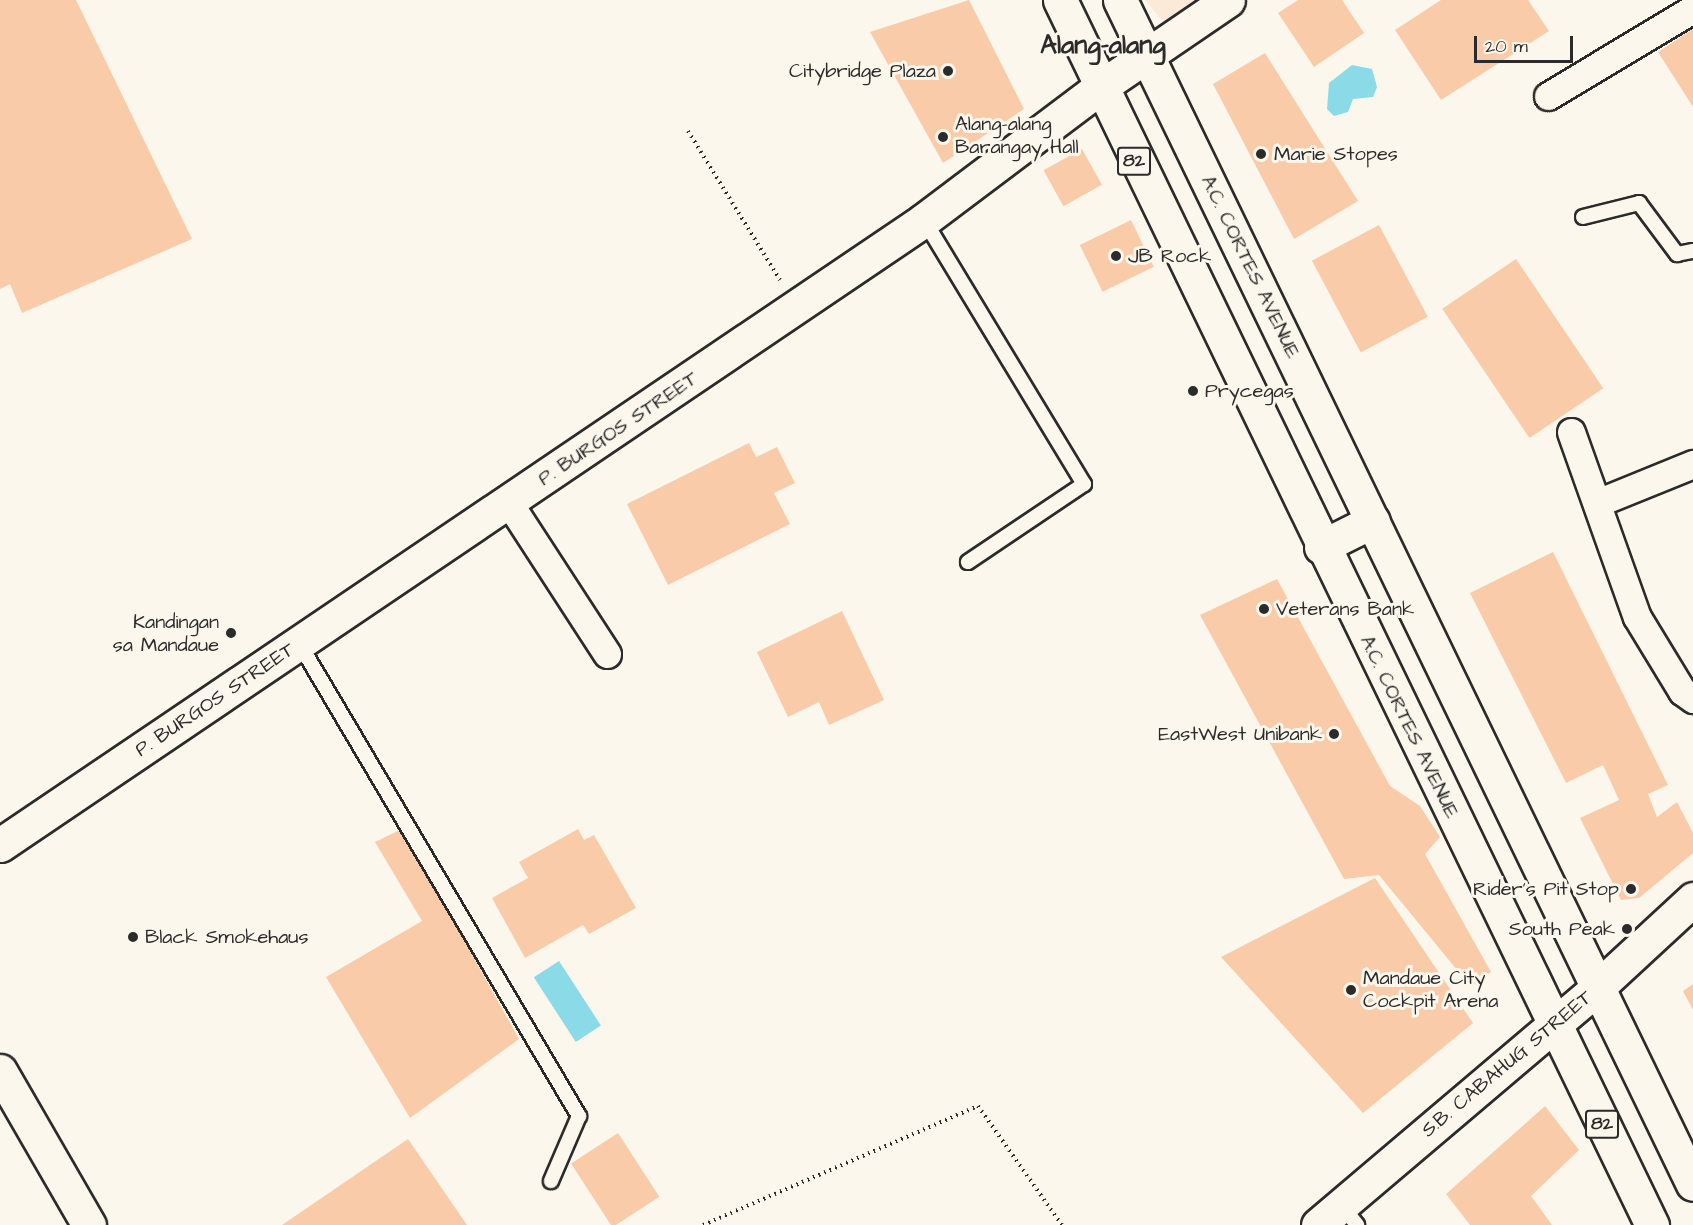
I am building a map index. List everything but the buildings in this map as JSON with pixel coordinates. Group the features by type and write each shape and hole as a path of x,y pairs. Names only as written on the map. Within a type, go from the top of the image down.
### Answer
{"main road":[{"name":"A.C. CORTES AVENUE","path":"1060,0 1099,88 1652,1225"},
{"name":"A.C. CORTES AVENUE","path":"1120,0 1693,1184"},
{"name":"P. BURGOS STREET","path":"0,845 509,503 924,220 1099,88 1228,0"},
{"path":"1321,547 1373,521"},
{"name":"S.B. CABAHUG STREET","path":"1338,1218 1554,1022 1597,988 1693,899"},
{"path":"0,1071 89,1225"}],"street":[{"path":"1548,96 1693,9"},
{"path":"1571,432 1637,617 1682,691 1693,699"},
{"path":"1597,503 1693,464"},
{"path":"509,503 607,654"}],"lane":[{"path":"1583,217 1639,203 1677,254 1693,251"},
{"path":"924,220 1084,484 968,562"},
{"path":"299,643 579,1116 551,1181"}],"path":[{"path":"688,131 796,306"},
{"path":"704,1225 978,1106 1062,1225"}],"shaded area":[{"path":"1145,0 1207,0 1167,26"}],"water":[{"path":"1352,65 1372,69 1377,87 1373,97 1353,99 1348,112 1334,116 1327,109 1329,83"},
{"path":"559,961 601,1026 576,1042 534,977"}],"place":[{"name":"Citybridge Plaza","path":"948,71"},
{"name":"Alang-alang Barangay Hall","path":"943,137"},
{"name":"Marie Stopes","path":"1261,154"},
{"name":"JB Rock","path":"1116,256"},
{"name":"Prycegas","path":"1193,391"},
{"name":"Veterans Bank","path":"1264,609"},
{"name":"Kandingan sa Mandaue","path":"231,633"},
{"name":"EastWest Unibank","path":"1334,734"},
{"name":"Rider's Pit Stop","path":"1631,889"},
{"name":"South Peak","path":"1627,929"},
{"name":"Black Smokehaus","path":"133,937"},
{"name":"Mandaue City Cockpit Arena","path":"1351,990"}],"district":[{"name":"Alang-alang","path":"1103,46"}]}
